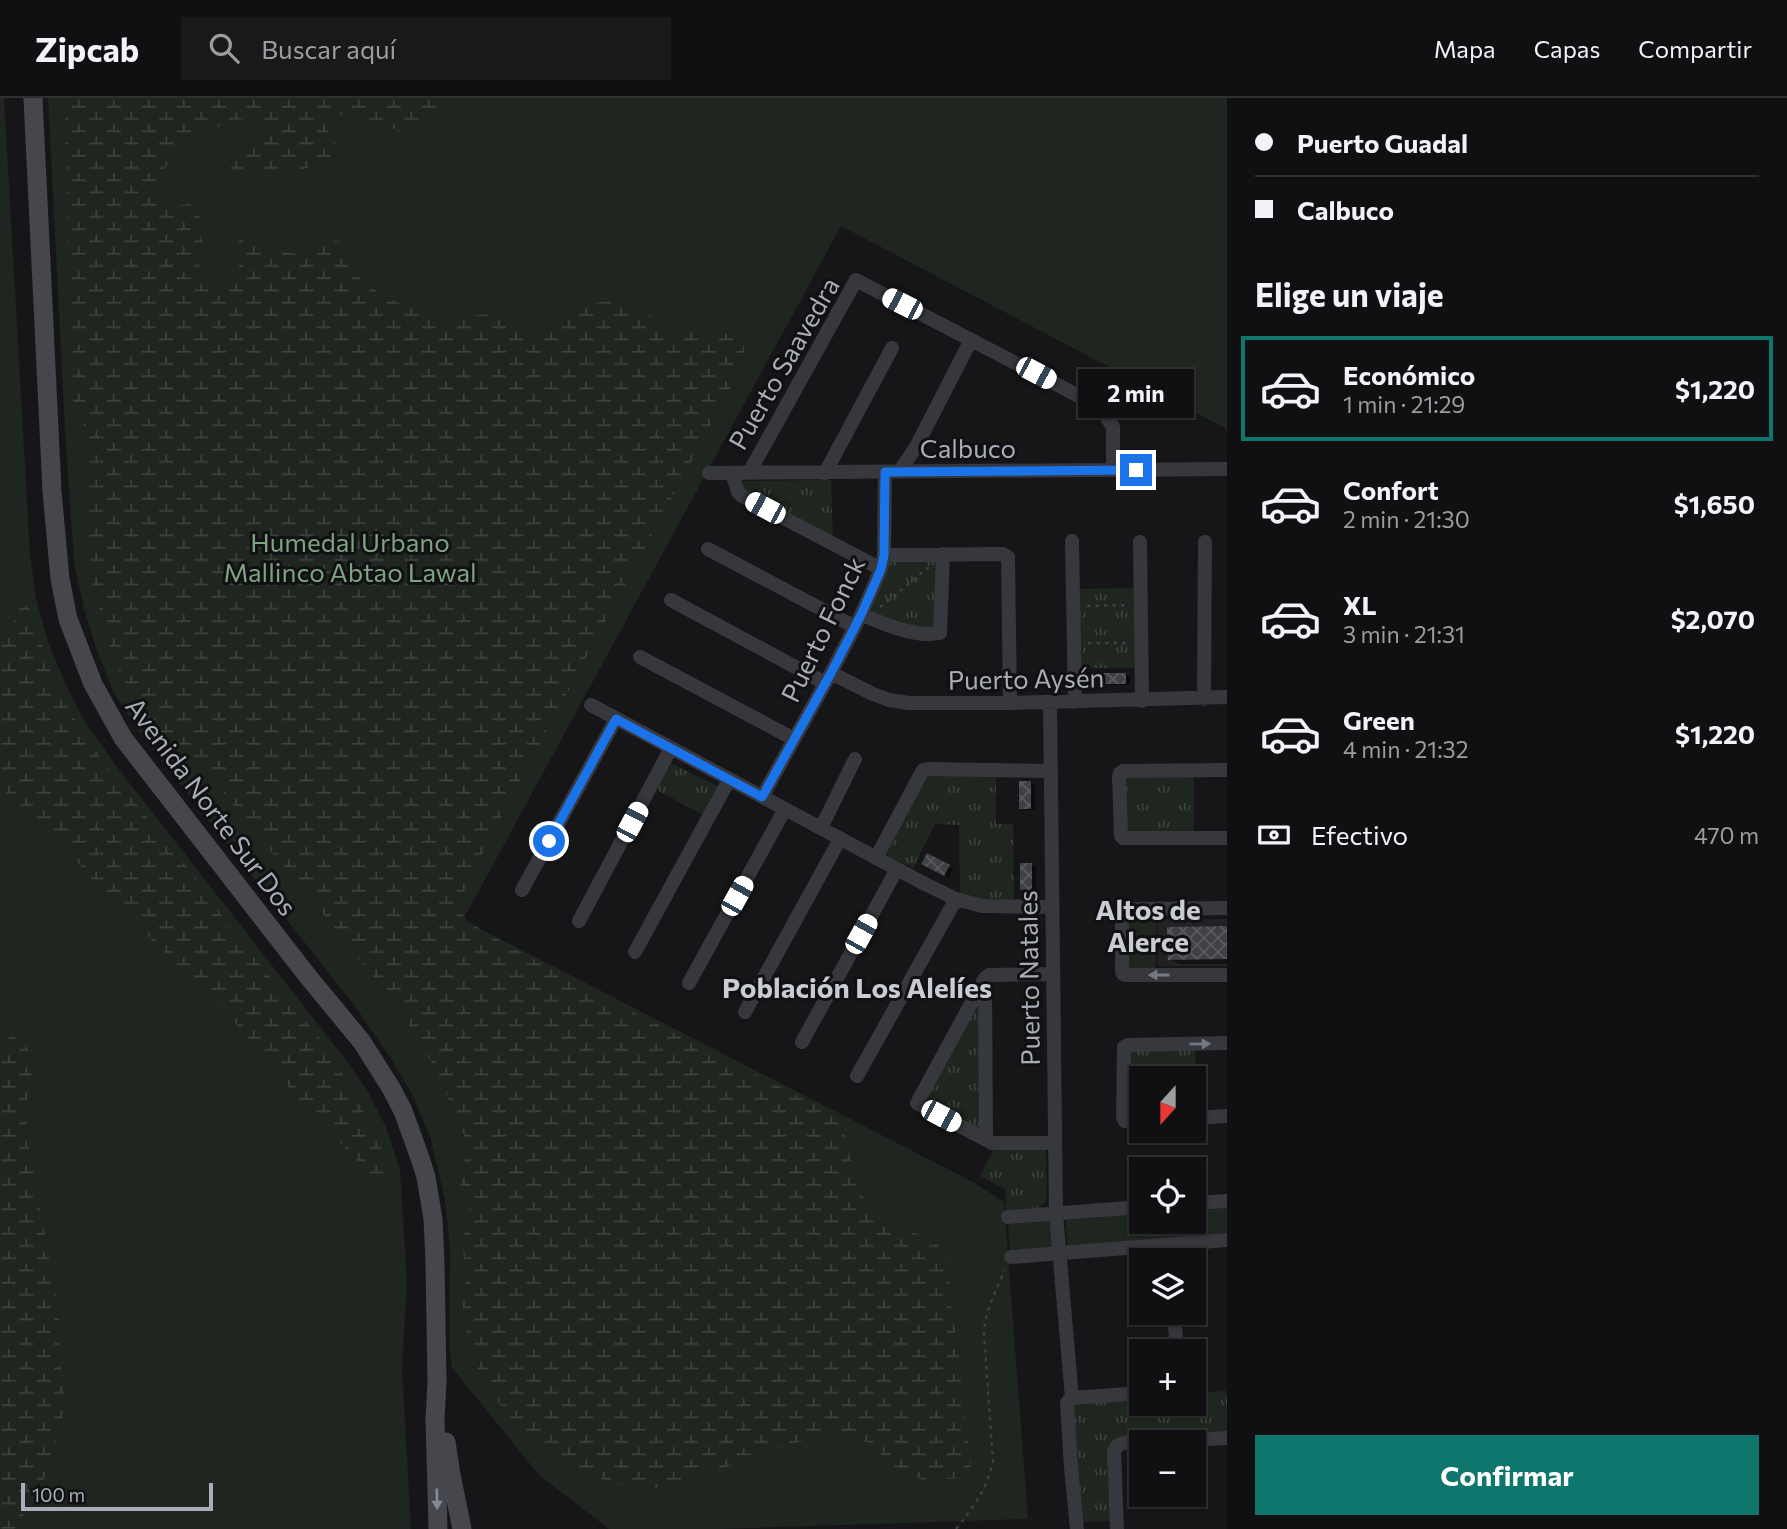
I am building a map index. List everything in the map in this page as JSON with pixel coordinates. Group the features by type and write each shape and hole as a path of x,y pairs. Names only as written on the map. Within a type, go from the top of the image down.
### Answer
{"main road":[{"name":"Avenida Norte Sur Dos","path":"33,98 52,491 60,579 68,619 93,684 123,738 362,1042 403,1111 426,1177 433,1219 437,1382"},
{"path":"437,1382 435,1419 438,1529"},
{"path":"437,1382 462,1529"}],"street":[{"name":"Puerto Saavedra","path":"748,473 856,280 1100,407 1113,427 1113,470"},
{"path":"892,472 916,447 971,340"},
{"path":"825,472 892,348"},
{"name":"Calbuco","path":"709,473 1227,470"},
{"name":"Puerto Fonck","path":"762,797 860,620 883,562 892,472"},
{"path":"732,473 742,496 883,562 943,554 1003,554 1008,557 1010,704"},
{"path":"1072,541 1075,702"},
{"path":"1140,542 1142,701"},
{"path":"1204,699 1205,542"},
{"path":"708,549 860,620 923,634 940,633 943,554"},
{"name":"Puerto Aysén","path":"671,600 828,678 899,702 1010,704 1227,697"},
{"path":"640,657 794,739"},
{"name":"Puerto Natales","path":"1050,703 1056,1214 1072,1398 1068,1403 1077,1529"},
{"path":"591,705 956,899 982,906 1052,907"},
{"path":"522,890 616,719"},
{"path":"579,920 671,748"},
{"path":"821,828 855,759"},
{"path":"876,858 923,770 1051,771"},
{"path":"1227,770 1120,773 1123,838 1227,838"},
{"path":"635,952 729,780"},
{"path":"689,983 785,809"},
{"path":"745,1012 840,839"},
{"path":"802,1042 897,869"},
{"path":"857,1076 956,899"},
{"path":"1227,908 1123,910 1122,971 1123,974 1227,975"},
{"path":"1053,974 989,975 985,978 917,1103 992,1143 1055,1143"},
{"path":"985,978 986,1140"},
{"path":"1129,1122 1123,1117 1125,1047 1227,1043"},
{"path":"1206,1117 1227,1116"},
{"path":"1206,1202 1227,1201"},
{"path":"1008,1217 1129,1208"},
{"path":"1011,1257 1227,1240"},
{"path":"1072,1398 1129,1394"},
{"path":"1206,1439 1227,1438"},
{"path":"1118,1529 1113,1454 1115,1447 1129,1443"}],"path":[{"path":"860,620 880,608 943,554"},
{"path":"1073,606 1141,605"},
{"path":"1074,643 1141,643"},
{"path":"956,1529 988,1482 993,1462 985,1321 1011,1257"}],"shaded area":[{"path":"1227,919 1227,966 1158,966 1157,920"}],"green space":[{"path":"0,98 4,98 30,554 36,599 48,641 84,720 117,767 346,1060 367,1090 386,1127 400,1170 407,1280 402,1369 411,1529 0,1529"},
{"name":"Humedal Urbano Mallinco Abtao Lawal","path":"48,98 1227,98 1227,429 841,226 463,920 973,1182 1004,1202 1028,1519 718,1529 609,1529 539,1475 452,1368 449,1345 450,1247 445,1200 431,1140 414,1098 357,1009 139,732 114,693 97,651 74,562"},
{"name":"Humedal Urbano Mallinco Abtao Lawal","path":"65,98 444,98 418,133 406,135 393,128 365,123 351,115 335,115 328,131 337,146 336,153 325,162 297,171 254,170 237,174 231,170 232,153 249,146 259,135 260,122 249,119 233,121 216,128 182,150 160,177 158,189 171,207 193,203 200,211 199,231 203,244 198,277 203,288 211,290 234,287 239,268 239,235 253,232 263,239 268,248 291,253 310,252 336,241 347,249 362,280 403,305 456,318 493,315 506,322 523,339 541,335 586,307 596,303 615,302 648,313 673,333 704,331 730,334 744,346 744,363 506,807 467,884 459,908 467,921 515,949 836,1115 862,1195 868,1205 886,1221 931,1241 940,1248 949,1262 950,1299 971,1463 970,1473 965,1478 924,1480 895,1469 870,1443 846,1436 822,1435 660,1487 634,1489 583,1473 553,1456 528,1439 490,1392 475,1363 464,1324 466,1281 463,1247 470,1210 459,1179 467,1151 464,1135 435,1068 411,1028 377,981 205,768 179,751 148,723 116,666 93,588 88,536 90,468 85,428 73,402"},
{"path":"831,480 833,538 743,492 742,483 745,481"},
{"path":"937,559 938,625 929,631 872,614 893,560"},
{"path":"1135,588 1137,668 1079,668 1078,589"},
{"path":"22,603 31,610 55,684 80,728 107,767 205,890 230,927 327,1048 381,1146 389,1173 384,1178 376,1180 306,1108 236,1024 101,889 43,824 0,787 0,646 12,632"},
{"path":"671,763 717,786 718,790 703,815 657,790"},
{"path":"926,774 996,774 996,824 1013,824 1014,899 976,899 960,893 959,825 935,824 913,868 888,856 887,850"},
{"path":"1194,776 1194,834 1126,834 1125,778"},
{"path":"1156,912 1156,971 1129,971 1127,914"},
{"path":"975,1004 979,1004 980,1131 926,1105 924,1096"},
{"path":"13,1036 21,1039 31,1054 32,1072 25,1114 59,1314 65,1404 55,1447 40,1489 14,1529 0,1529 0,1043"},
{"path":"1195,1049 1196,1066 1129,1066 1129,1051"},
{"path":"994,1149 1046,1149 1045,1203 1037,1208 1006,1210 1005,1189 980,1176"},
{"path":"1227,1208 1227,1233 1067,1246 1066,1220 1129,1215 1129,1234 1206,1234 1206,1209"},
{"path":"1051,1221 1053,1247 1010,1250 1008,1224"},
{"path":"1227,1391 1227,1435 1206,1436 1206,1430 1129,1430 1129,1440 1119,1440 1111,1521 1083,1522 1071,1403 1129,1398 1129,1416 1206,1416 1206,1392"}],"building":[{"path":"1103,673 1126,673 1126,684 1103,684"},
{"path":"1019,781 1031,781 1031,809 1019,809"},
{"path":"927,853 950,865 944,876 921,864"},
{"path":"1020,863 1032,863 1032,890 1020,890"},
{"path":"1227,926 1227,959 1168,960 1167,927"}],"district":[{"name":"Altos de Alerce","path":"1148,925"},
{"name":"Población Los Alelíes","path":"857,987"}],"route":[{"path":"549,841 616,719 762,797 831,673 883,565 885,472 1136,470"}]}
